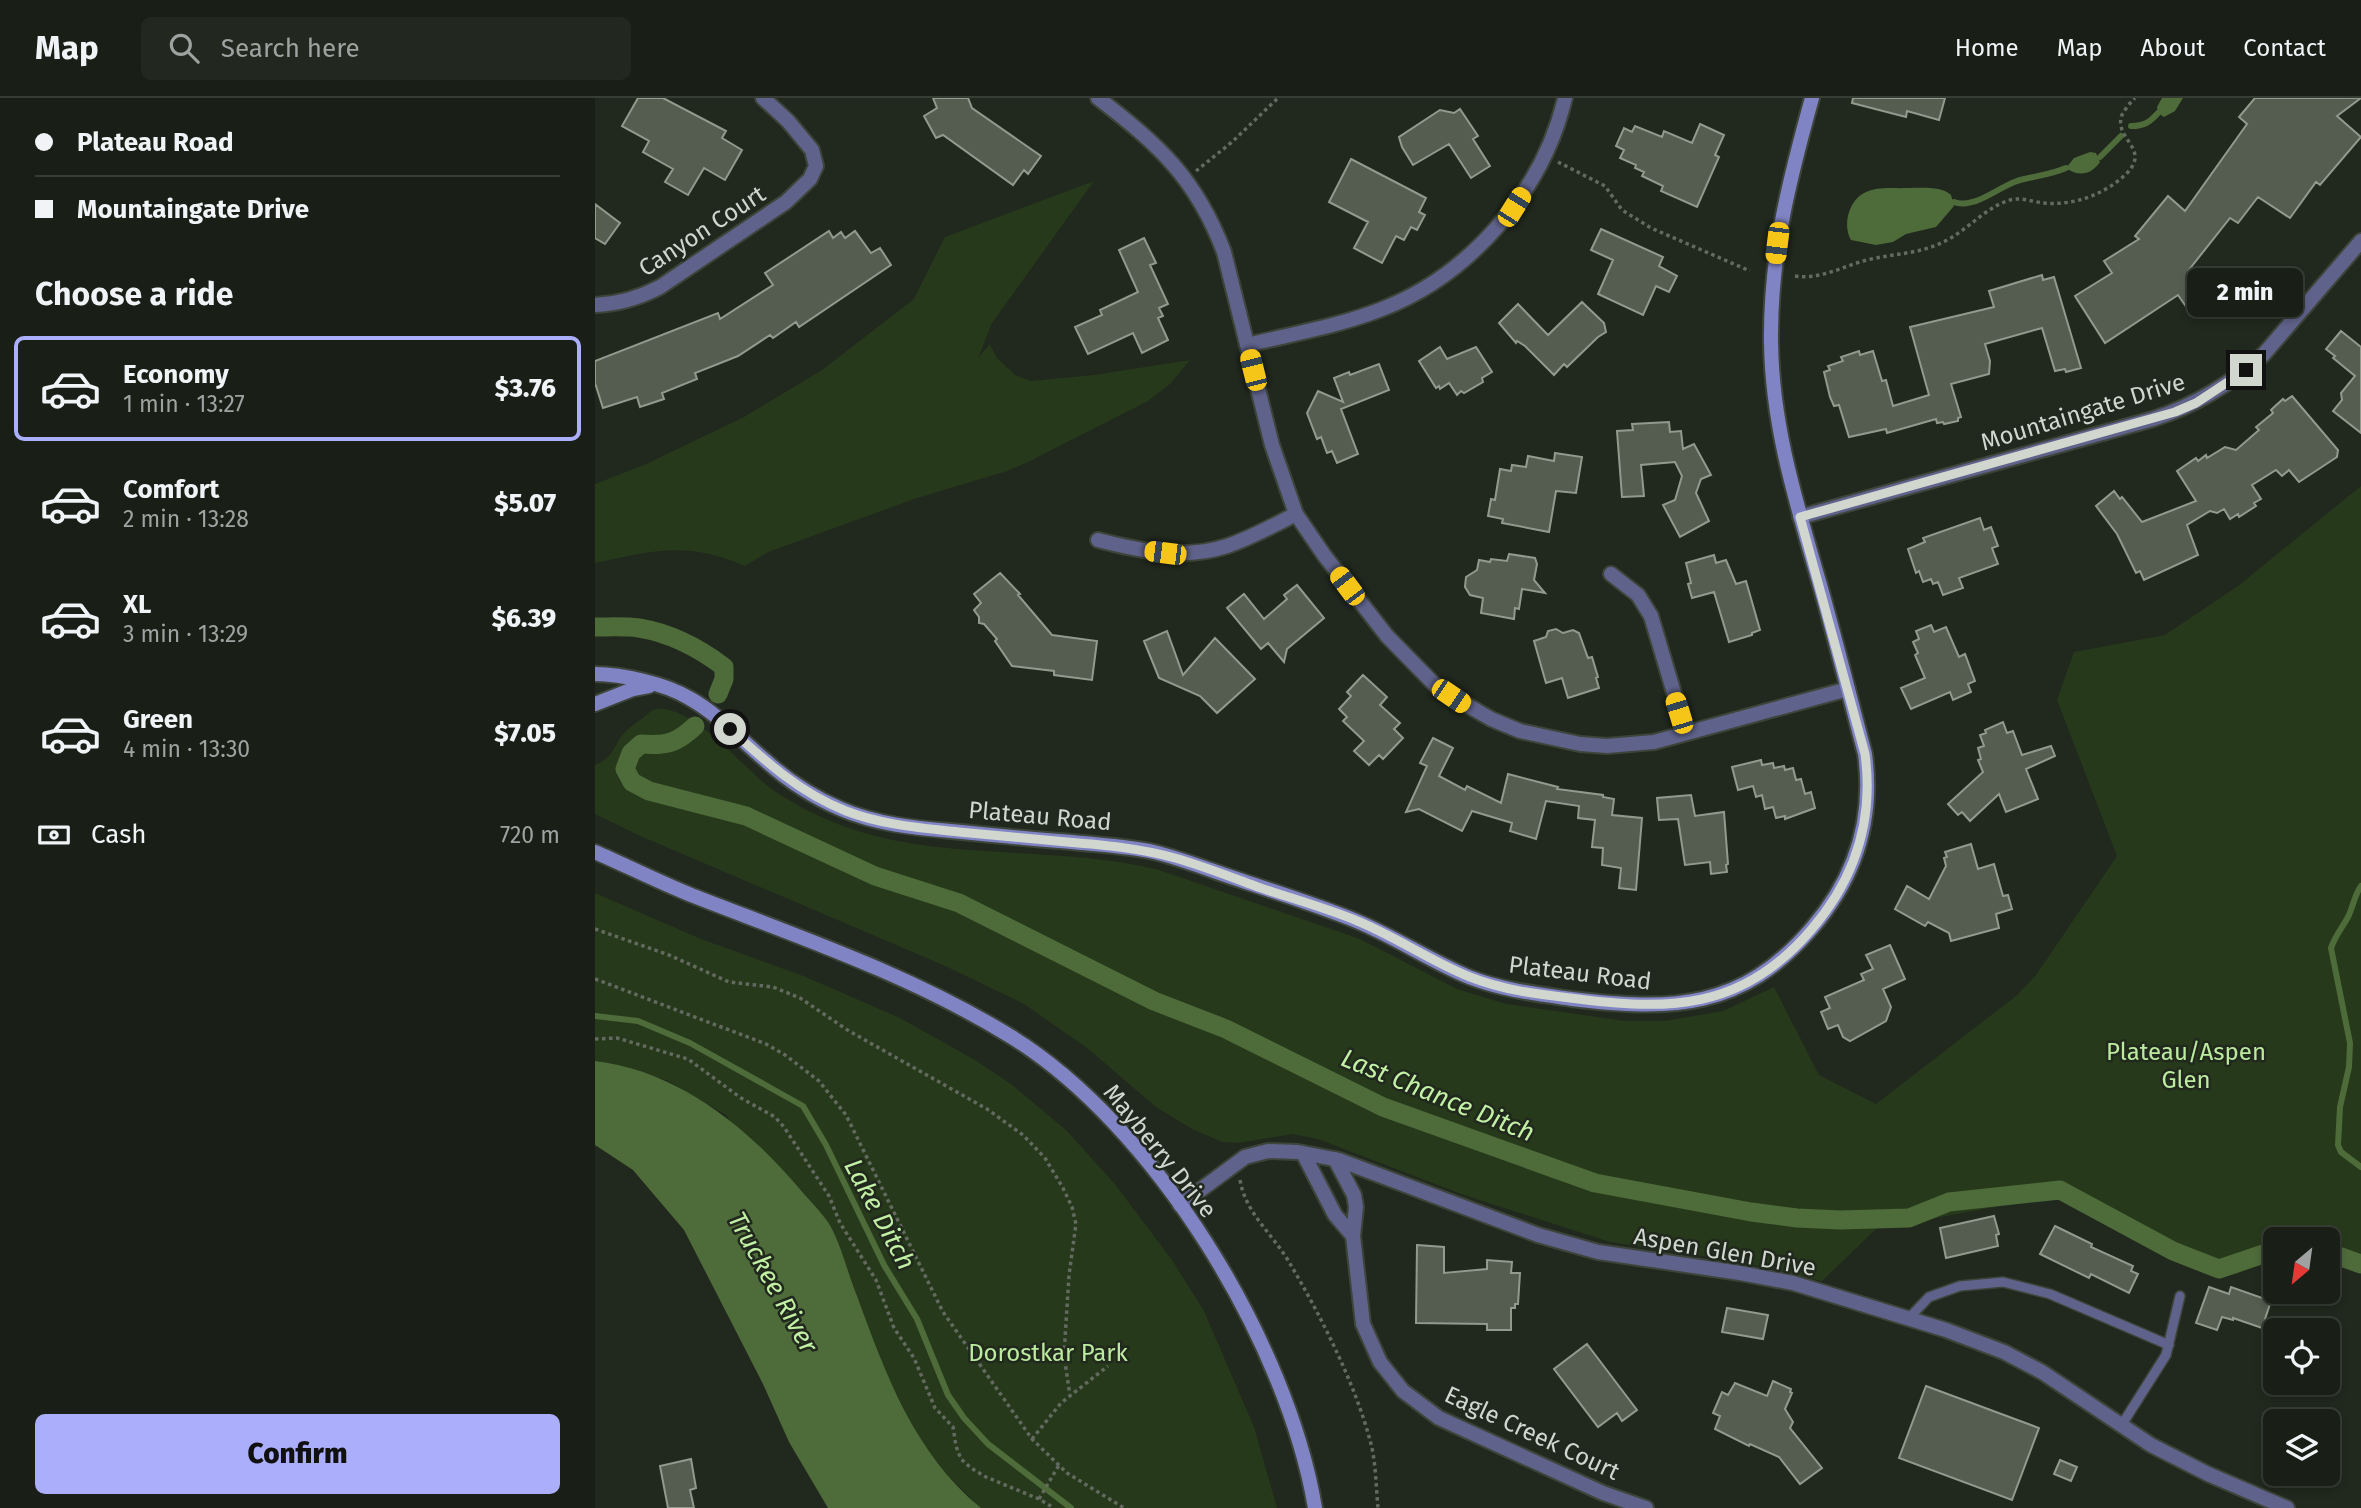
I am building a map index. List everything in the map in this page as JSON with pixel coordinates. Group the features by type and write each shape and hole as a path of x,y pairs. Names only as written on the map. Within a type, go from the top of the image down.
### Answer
{"street":[{"name":"Canyon Court","path":"595,305 640,298 660,287 786,202 810,179 816,166 812,150 788,121 762,98"},
{"path":"1098,98 1146,135 1177,167 1208,214 1224,252 1272,445 1297,514 1324,555 1387,636 1438,688 1490,719 1520,731 1580,744 1634,745 1848,689"},
{"path":"1247,345 1359,318 1398,302 1431,284 1470,254 1514,207 1552,137 1565,98"},
{"name":"Plateau Road","path":"595,674 608,674 672,689 700,704 803,789 843,810 864,817 925,829 1105,844 1153,852 1352,919 1487,984 1535,994 1638,1006 1696,1001 1747,983 1791,951 1831,904 1852,868 1859,848 1867,798 1865,754 1782,452 1771,354 1775,258 1784,200 1812,98"},
{"name":"Mountaingate Drive","path":"1800,517 2153,419 2196,403 2246,370 2264,354 2361,241"},
{"path":"1098,540 1143,550 1191,552 1227,546 1297,514"},
{"path":"1611,574 1637,595 1651,616 1686,733"},
{"path":"595,704 633,689 654,685"},
{"name":"Mayberry Drive","path":"595,852 689,894 885,973 977,1016 1045,1060 1105,1115 1180,1205 1232,1287 1279,1385 1310,1481 1315,1508"},
{"name":"Aspen Glen Drive","path":"1180,1205 1245,1157 1268,1151 1303,1153 1335,1159 1538,1235 1588,1250 1793,1283 1909,1318 2004,1352 2042,1372 2121,1426 2188,1464 2287,1508"},
{"path":"1303,1153 1335,1215 1353,1236"},
{"name":"Eagle Creek Court","path":"1335,1159 1354,1195 1356,1207 1353,1236 1363,1324 1380,1362 1403,1391 1439,1418 1604,1493 1646,1508"}],"lane":[{"path":"1909,1318 1929,1297 1960,1286 2003,1282 2050,1294 2169,1345"},
{"path":"2121,1426 2166,1355 2180,1296"}],"path":[{"path":"1186,179 1232,142 1278,98"},
{"path":"1795,276 1821,276 1868,260 1923,251 1947,240 2007,201 2074,201 2110,188 2130,170 2135,161 2136,154 2121,123 2122,116 2135,98"},
{"path":"1543,155 1605,186 1622,210 1651,228 1750,271"},
{"path":"595,929 669,955 729,982 773,987 800,998 849,1031 987,1109 1023,1135 1045,1158 1063,1188 1076,1224 1069,1276 1064,1355 1070,1396"},
{"path":"595,979 766,1044 819,1081 846,1115 943,1312 1032,1439 1078,1480 1124,1508"},
{"path":"595,1040 617,1038 688,1059 741,1098 775,1117 785,1127 829,1196 840,1223 876,1280 894,1328 914,1359 935,1408 953,1427 955,1446 961,1458 986,1478 1039,1499 1054,1508"},
{"path":"1245,1157 1239,1175 1243,1198 1254,1217 1282,1250 1314,1305 1360,1410 1372,1445 1378,1508"},
{"path":"1032,1439 1070,1396 1108,1366"},
{"path":"1039,1499 1059,1465"}],"green space":[{"path":"1094,181 992,323 978,358 990,344 996,357 1015,375 1031,381 1094,375 1190,360 1170,384 1148,401 1007,471 917,498 768,552 745,566 706,553 671,550 635,554 595,563 595,484 644,465 744,417 822,370 914,299 945,237"},
{"name":"Plateau/Aspen Glen","path":"2361,486 2361,1270 2340,1263 2340,1227 2263,1227 2263,1263 2237,1274 2220,1277 2206,1274 2069,1204 2059,1200 2033,1200 1876,1229 1822,1281 1737,1261 1610,1242 1461,1194 1318,1139 1293,1134 1238,1143 1222,1142 1192,1129 1156,1107 1087,1048 1024,1004 943,965 638,835 595,814 595,765 606,759 626,731 651,711 670,710 699,725 783,797 819,816 860,832 944,848 1074,857 1159,870 1360,939 1457,989 1506,1004 1625,1021 1665,1021 1723,1011 1774,987 1819,1075 1876,1104 2016,996 2036,975 2117,856 2057,700 2074,652 2165,635 2238,586"},
{"name":"Dorostkar Park","path":"595,893 701,939 806,977 900,1018 975,1060 1011,1084 1066,1130 1114,1183 1172,1260 1204,1311 1254,1427 1277,1508 978,1506 946,1473 919,1439 884,1369 859,1302 726,1115 666,1080 595,1061"}],"water":[{"path":"2162,98 2183,98 2175,111 2164,117 2158,113 2157,107"},
{"path":"2090,152 2096,153 2100,162 2093,170 2080,173 2066,168 2074,158"},
{"path":"1880,188 1940,189 1951,195 1954,206 1936,227 1876,245 1851,240 1847,220 1851,206 1860,195"},
{"name":"Truckee River","path":"595,1061 656,1077 711,1107 761,1148 818,1210 835,1235 879,1355 905,1411 937,1463 981,1508 828,1508 789,1442 763,1384 684,1230 633,1170 595,1145"}],"building":[{"path":"638,98 663,98 726,131 722,138 742,150 725,180 704,168 688,195 665,182 673,169 643,152 649,141 622,126"},
{"path":"933,98 968,98 972,108 1041,156 1028,174 1024,170 1013,185 943,135 936,138 924,116 937,108"},
{"path":"1853,98 1945,98 1939,120 1907,111 1906,117 1852,103"},
{"path":"2255,98 2361,98 2337,116 2361,137 2320,185 2316,182 2290,218 2258,197 2238,223 2230,218 2188,271 2204,296 2201,300 2187,308 2178,295 2105,343 2075,296 2112,273 2104,261 2139,239 2135,236 2168,196 2185,211 2247,124 2239,117"},
{"path":"1460,109 1478,136 1473,139 1490,166 1471,178 1449,144 1413,165 1399,137 1440,110 1454,113"},
{"path":"1700,124 1724,135 1715,155 1719,157 1697,207 1661,191 1663,186 1642,176 1644,172 1635,168 1636,165 1620,158 1624,150 1616,146 1624,128 1632,132 1635,126 1662,137 1664,131 1692,143"},
{"path":"1351,159 1426,198 1419,212 1425,215 1417,230 1411,227 1404,240 1396,236 1382,263 1354,248 1368,222 1329,202"},
{"path":"595,204 620,223 605,244 595,238"},
{"path":"1601,229 1663,257 1659,266 1677,276 1669,292 1656,286 1643,315 1598,294 1613,260 1591,250"},
{"path":"829,231 833,238 841,232 845,238 855,231 871,253 880,248 891,265 799,327 796,322 773,338 770,335 738,356 695,373 697,379 662,393 664,399 640,407 637,397 603,408 595,383 595,361 718,313 720,319 773,285 765,273"},
{"path":"1144,238 1156,263 1150,265 1168,304 1159,308 1163,316 1158,318 1168,340 1142,353 1133,333 1088,354 1075,327 1102,315 1100,310 1138,292 1119,250"},
{"path":"2042,275 2043,280 2054,277 2081,368 2066,372 2065,369 2055,371 2042,328 1985,344 1990,361 1989,374 1951,384 1961,417 1958,421 1944,424 1937,423 1936,419 1887,433 1886,429 1849,437 1839,405 1834,406 1830,397 1824,372 1830,370 1828,366 1843,361 1841,357 1859,351 1860,355 1873,351 1882,381 1886,380 1893,406 1929,395 1910,327 1994,307 1989,291"},
{"path":"1582,302 1604,323 1606,332 1567,367 1564,364 1554,375 1525,346 1517,341 1516,343 1499,323 1518,304 1548,335"},
{"path":"2341,331 2361,347 2361,433 2333,411 2342,400 2341,393 2355,376 2326,349"},
{"path":"1440,347 1447,359 1476,347 1492,372 1482,378 1483,382 1457,395 1449,383 1440,389 1439,386 1436,388 1419,361"},
{"path":"1379,364 1389,390 1341,409 1358,454 1337,463 1332,451 1327,453 1321,437 1317,439 1307,413 1318,391 1343,402 1334,378"},
{"path":"2292,396 2338,450 2337,457 2299,482 2289,470 2282,476 2276,470 2252,485 2261,499 2254,503 2256,506 2239,517 2238,514 2230,519 2224,509 2217,513 2210,511 2187,525 2198,555 2144,580 2140,571 2136,573 2117,534 2096,506 2114,491 2142,522 2196,501 2177,471 2196,458 2198,461 2206,455 2207,458 2225,447 2236,450 2259,430 2256,427 2273,413 2271,410 2283,399 2285,401"},
{"path":"1669,422 1670,432 1681,431 1683,449 1694,444 1711,475 1701,479 1696,493 1709,521 1680,537 1663,505 1675,500 1682,476 1675,462 1641,465 1644,496 1622,497 1617,431 1633,430 1632,424"},
{"path":"1555,453 1582,457 1576,493 1556,491 1549,532 1502,523 1503,519 1488,516 1491,499 1495,500 1500,469 1511,471 1512,465 1526,467 1528,456 1554,461"},
{"path":"1980,518 1984,530 1991,527 1998,546 1992,548 1998,564 1959,578 1963,588 1943,595 1938,582 1933,584 1931,579 1923,582 1919,571 1916,573 1908,549 1925,542 1923,538"},
{"path":"1509,554 1535,558 1537,564 1534,580 1545,593 1522,589 1519,609 1515,608 1514,619 1481,613 1483,598 1470,595 1465,587 1466,577 1477,570 1479,560 1507,561"},
{"path":"1714,555 1716,563 1726,560 1736,584 1746,581 1760,630 1752,635 1729,642 1714,592 1692,598 1686,563"},
{"path":"1000,573 1052,635 1097,641 1092,680 1054,675 1054,671 1012,666 995,641 997,639 984,624 979,623 979,617 974,610 981,603 974,594"},
{"path":"1297,585 1324,618 1287,649 1284,662 1268,643 1261,649 1227,608 1244,594 1264,619 1287,599 1284,595"},
{"path":"1931,625 1934,632 1946,627 1959,657 1965,654 1975,681 1968,684 1971,692 1953,700 1950,692 1911,709 1901,688 1925,678 1915,655 1918,653 1913,642 1919,639 1916,631"},
{"path":"1556,629 1563,633 1573,630 1579,633 1588,658 1592,657 1599,688 1568,698 1562,678 1546,683 1534,641 1546,637 1548,631"},
{"path":"1167,631 1183,675 1215,638 1255,679 1217,713 1200,696 1159,678 1144,641"},
{"path":"1363,675 1387,697 1380,705 1400,723 1394,729 1403,738 1383,759 1379,755 1369,765 1354,751 1364,741 1343,721 1347,717 1339,709 1351,696 1347,692"},
{"path":"2003,722 2007,733 2013,731 2022,755 2051,746 2055,756 2026,769 2038,799 2006,812 1999,794 1970,821 1962,812 1958,815 1948,804 1983,772 1978,760 1981,759 1978,748 1984,746 1980,735"},
{"path":"1433,738 1453,748 1439,776 1465,790 1467,786 1501,803 1508,774 1558,787 1557,789 1603,795 1614,799 1612,815 1642,818 1636,890 1619,888 1621,868 1602,865 1603,848 1592,847 1595,820 1578,818 1579,806 1546,801 1536,839 1510,831 1512,823 1472,811 1462,831 1419,809 1406,812 1427,766 1420,763"},
{"path":"1761,760 1762,765 1773,763 1774,768 1793,768 1796,780 1801,779 1805,794 1811,792 1815,808 1785,819 1785,816 1776,818 1773,807 1765,809 1762,795 1756,797 1753,786 1738,790 1732,767"},
{"path":"1691,795 1695,816 1724,812 1727,872 1711,874 1710,862 1685,865 1678,819 1659,820 1657,798"},
{"path":"1971,844 1978,869 1994,864 2003,896 2008,895 2012,909 1996,914 1999,928 1951,941 1949,933 1928,922 1925,926 1895,909 1907,886 1929,899 1946,866 1945,852"},
{"path":"1890,945 1905,979 1883,989 1891,1007 1886,1021 1850,1041 1843,1037 1838,1025 1828,1029 1821,1012 1830,1008 1825,997 1864,980 1861,974 1873,969 1866,955"},
{"path":"1994,1216 1999,1234 1996,1235 1998,1246 1946,1258 1940,1228"},
{"path":"2055,1226 2092,1244 2091,1247 2133,1266 2131,1271 2138,1274 2129,1293 2091,1274 2089,1278 2040,1254"},
{"path":"1417,1245 1444,1247 1444,1273 1487,1269 1487,1260 1512,1262 1511,1273 1520,1273 1518,1304 1511,1308 1511,1330 1487,1330 1487,1324 1416,1323"},
{"path":"2209,1287 2229,1294 2231,1287 2263,1298 2263,1304 2270,1304 2263,1318 2262,1328 2222,1317 2217,1330 2196,1323"},
{"path":"1727,1308 1768,1315 1763,1339 1722,1332"},
{"path":"1587,1344 1637,1410 1622,1421 1617,1413 1598,1427 1554,1369"},
{"path":"1773,1381 1791,1389 1792,1393 1785,1409 1793,1422 1790,1428 1822,1468 1800,1484 1779,1457 1715,1429 1720,1416 1713,1413 1722,1392 1728,1395 1735,1383 1767,1396"},
{"path":"1926,1386 2039,1428 2012,1500 1899,1458"},
{"path":"691,1459 696,1488 690,1490 694,1508 668,1508 660,1466"},
{"path":"2060,1460 2077,1467 2071,1481 2054,1474"}],"waterway":[{"path":"2131,126 2146,123 2158,113"},
{"path":"2100,157 2121,136"},
{"path":"1954,202 1962,204 1976,201 2017,181 2066,168"},
{"name":"Last Chance Ditch","path":"595,627 651,630 694,648 724,667 724,679 718,694"},
{"name":"Last Chance Ditch","path":"695,726 671,742 641,744 631,753 625,769 632,782 649,791 746,816 875,876 959,903 1154,1001 1226,1029 1383,1107 1595,1183 1751,1212 1840,1220 1909,1218 1949,1202 2060,1190 2173,1251 2219,1269 2263,1254"},
{"path":"2361,886 2331,948 2350,1043 2349,1067 2340,1107 2338,1145 2341,1152 2361,1167"},
{"name":"Lake Ditch","path":"595,1016 638,1021 690,1043 803,1106 826,1145 884,1265 917,1319 948,1395 964,1418 988,1444 1071,1508"},
{"name":"Last Chance Ditch","path":"2340,1257 2361,1264"}],"route":[{"path":"730,729 783,776 823,800 864,817 925,829 1105,844 1153,852 1352,919 1387,934 1452,969 1506,989 1638,1006 1696,1001 1747,983 1778,962 1806,936 1842,887 1852,868 1863,832 1868,776 1865,754 1800,517 2175,412 2219,390 2246,370"}]}
